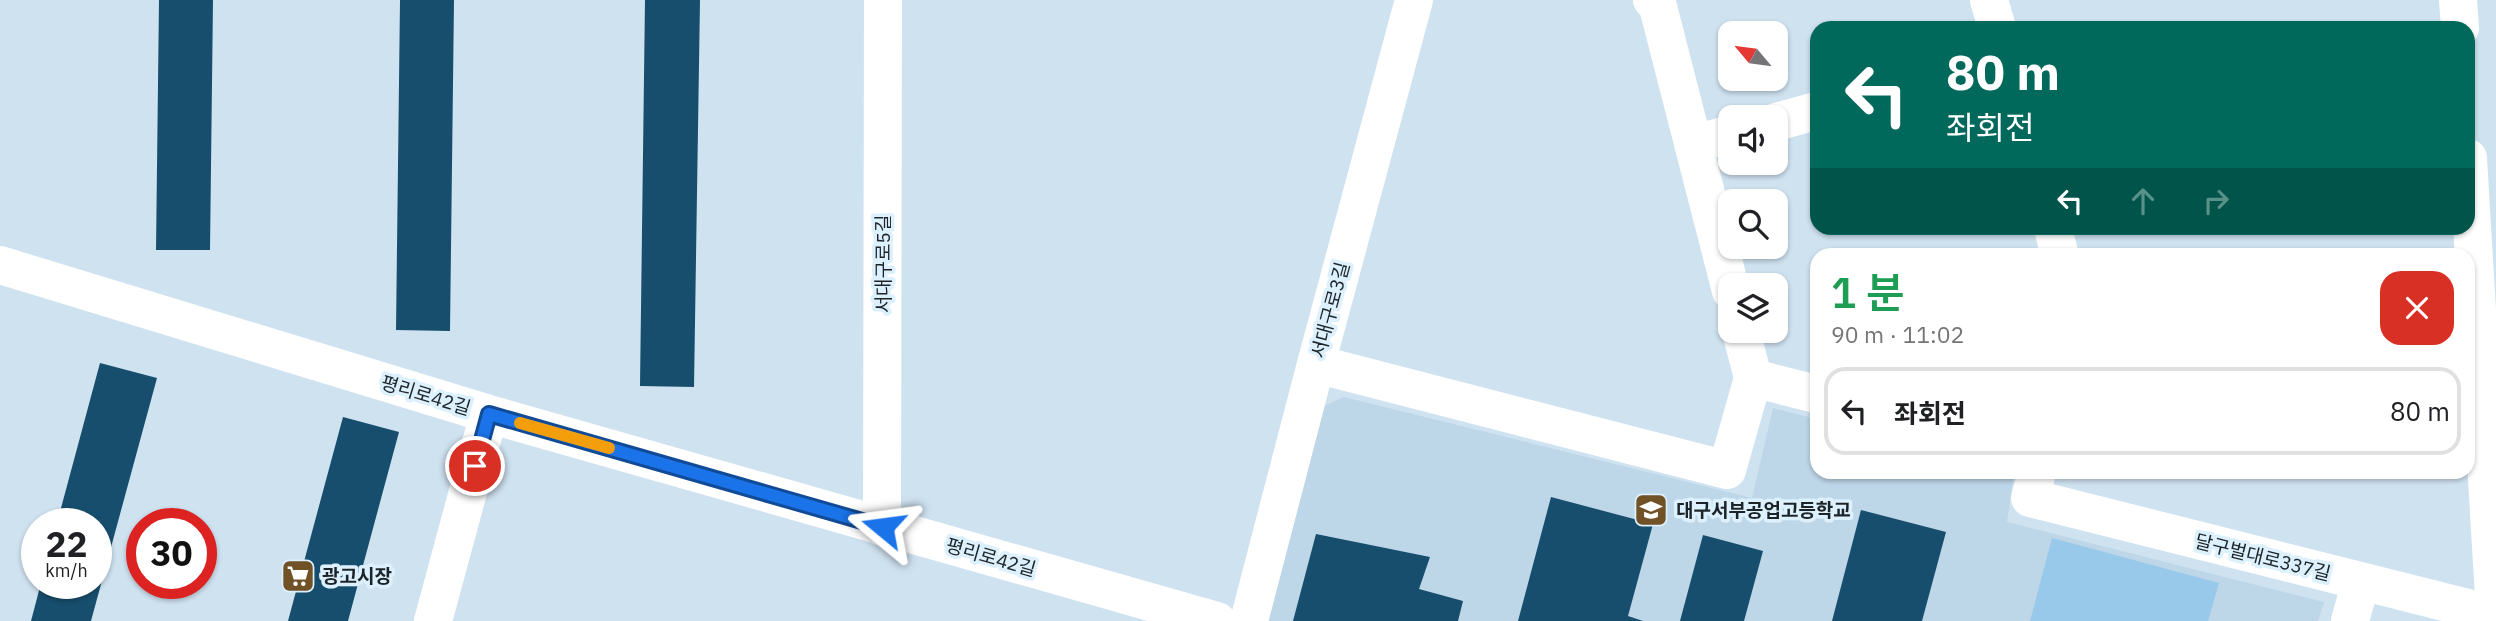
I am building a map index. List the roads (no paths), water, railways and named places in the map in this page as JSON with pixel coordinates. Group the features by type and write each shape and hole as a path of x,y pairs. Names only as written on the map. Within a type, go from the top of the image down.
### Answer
{"street":[{"name":"서대구로5길","path":"883,0 883,527"},
{"name":"서대구로3길","path":"1249,621 1415,0"},
{"path":"1652,0 1657,3 1726,273"},
{"path":"1989,0 1995,21"},
{"path":"2458,0 2460,21"},
{"path":"1788,119 1810,113"},
{"path":"1693,144 1718,137"},
{"name":"평리로42길","path":"0,265 489,414 1217,621"},
{"name":"달구벌대로337길","path":"2034,485 2361,581 2496,615 2475,272"},
{"path":"1316,364 1727,470 1753,377 1744,343"},
{"path":"1753,377 1810,392"},
{"path":"433,621 489,414"},
{"path":"2350,621 2361,581"}],"place":[{"name":"대구서부공업고등학교","path":"1651,510"},
{"name":"광고시장","path":"298,576"}]}
